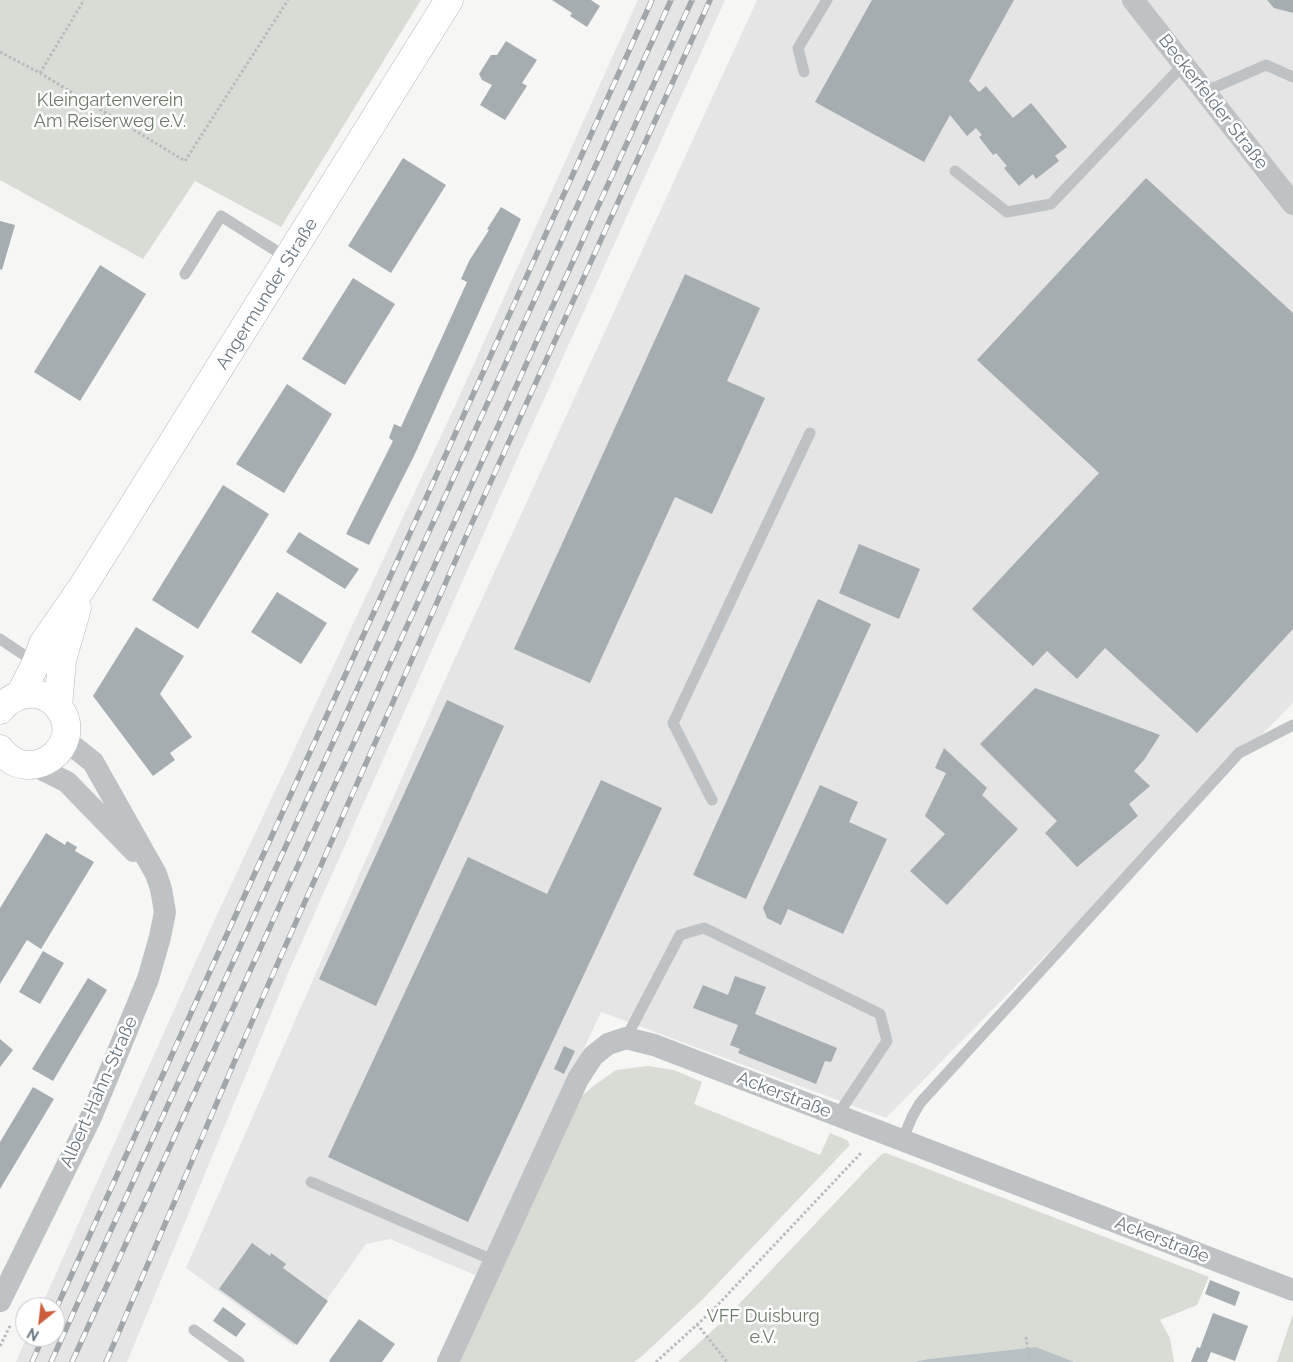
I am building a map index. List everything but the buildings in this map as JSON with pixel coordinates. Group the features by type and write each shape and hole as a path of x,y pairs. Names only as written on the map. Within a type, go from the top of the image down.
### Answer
{"main road":[{"name":"Angermunder Straße","path":"10,702 36,663 43,644 83,586 449,0"},
{"name":"Angermunder Straße","path":"58,706 62,660 83,586"},
{"name":"Angermunder Straße","path":"10,702 31,694 41,695 50,700 58,706 66,722 65,740"},
{"path":"11,760 44,763 53,758 65,740"}],"street":[{"name":"Beckerfelder Straße","path":"1133,0 1293,204"},
{"name":"Albert-Hahn-Straße","path":"0,1301 91,1117 148,978 165,912 156,874 93,762 65,740"},
{"name":"Albert-Hahn-Straße","path":"11,760 67,782 156,874"},
{"name":"Ackerstraße","path":"626,1038 654,1045 1293,1290"},
{"path":"448,1362 578,1080 593,1056 608,1044 626,1038"}],"lane":[{"path":"804,72 798,48 827,0"},
{"path":"955,171 1007,212 1051,204 1183,65"},
{"path":"1204,92 1266,66 1293,76"},
{"path":"185,274 221,216 289,258"},
{"path":"712,800 673,723 810,433"},
{"path":"0,639 36,663"},
{"path":"902,1141 920,1103 1239,753 1293,725"},
{"path":"626,1038 680,935 704,928 880,1014 887,1041 837,1116"},
{"path":"311,1182 495,1260"},
{"path":"194,1330 239,1362"}],"path":[{"path":"40,73 84,0"},
{"path":"0,52 40,73 185,161 288,0"},
{"path":"656,1362 712,1310 866,1148 877,1131"},
{"path":"697,1324 727,1362"},
{"path":"1026,1337 1030,1362"}],"shaded area":[{"path":"638,0 725,0 525,441 288,973 127,1362 16,1362 23,1347 65,1347 65,1297 45,1297 209,932 455,406"},
{"path":"757,0 1293,0 1293,703 886,1118 601,1012 477,1276 390,1239 366,1244 294,1346 186,1268 445,680"},
{"path":"1036,1347 1075,1362 914,1362 928,1359"}],"green space":[{"name":"Kleingartenverein Am Reiserweg e.V.","path":"0,0 421,0 281,227 195,181 143,259 0,180"},
{"path":"648,1066 674,1070 702,1082 694,1104 820,1155 830,1133 847,1140 850,1145 702,1300 634,1362 460,1362 581,1097 616,1070"},
{"name":"VFF Duisburg e.V.","path":"886,1153 1209,1277 1197,1305 1160,1320 1170,1338 1174,1362 1075,1362 1036,1347 914,1362 678,1362 724,1320 867,1169 882,1154"},
{"path":"1293,1314 1293,1362 1277,1362"}],"railway":[{"path":"61,1297 652,0"},
{"path":"51,1362 671,0"},
{"path":"72,1362 692,0"},
{"path":"106,1362 236,1058 472,523 710,0"},
{"path":"32,1362 39,1347"}]}
